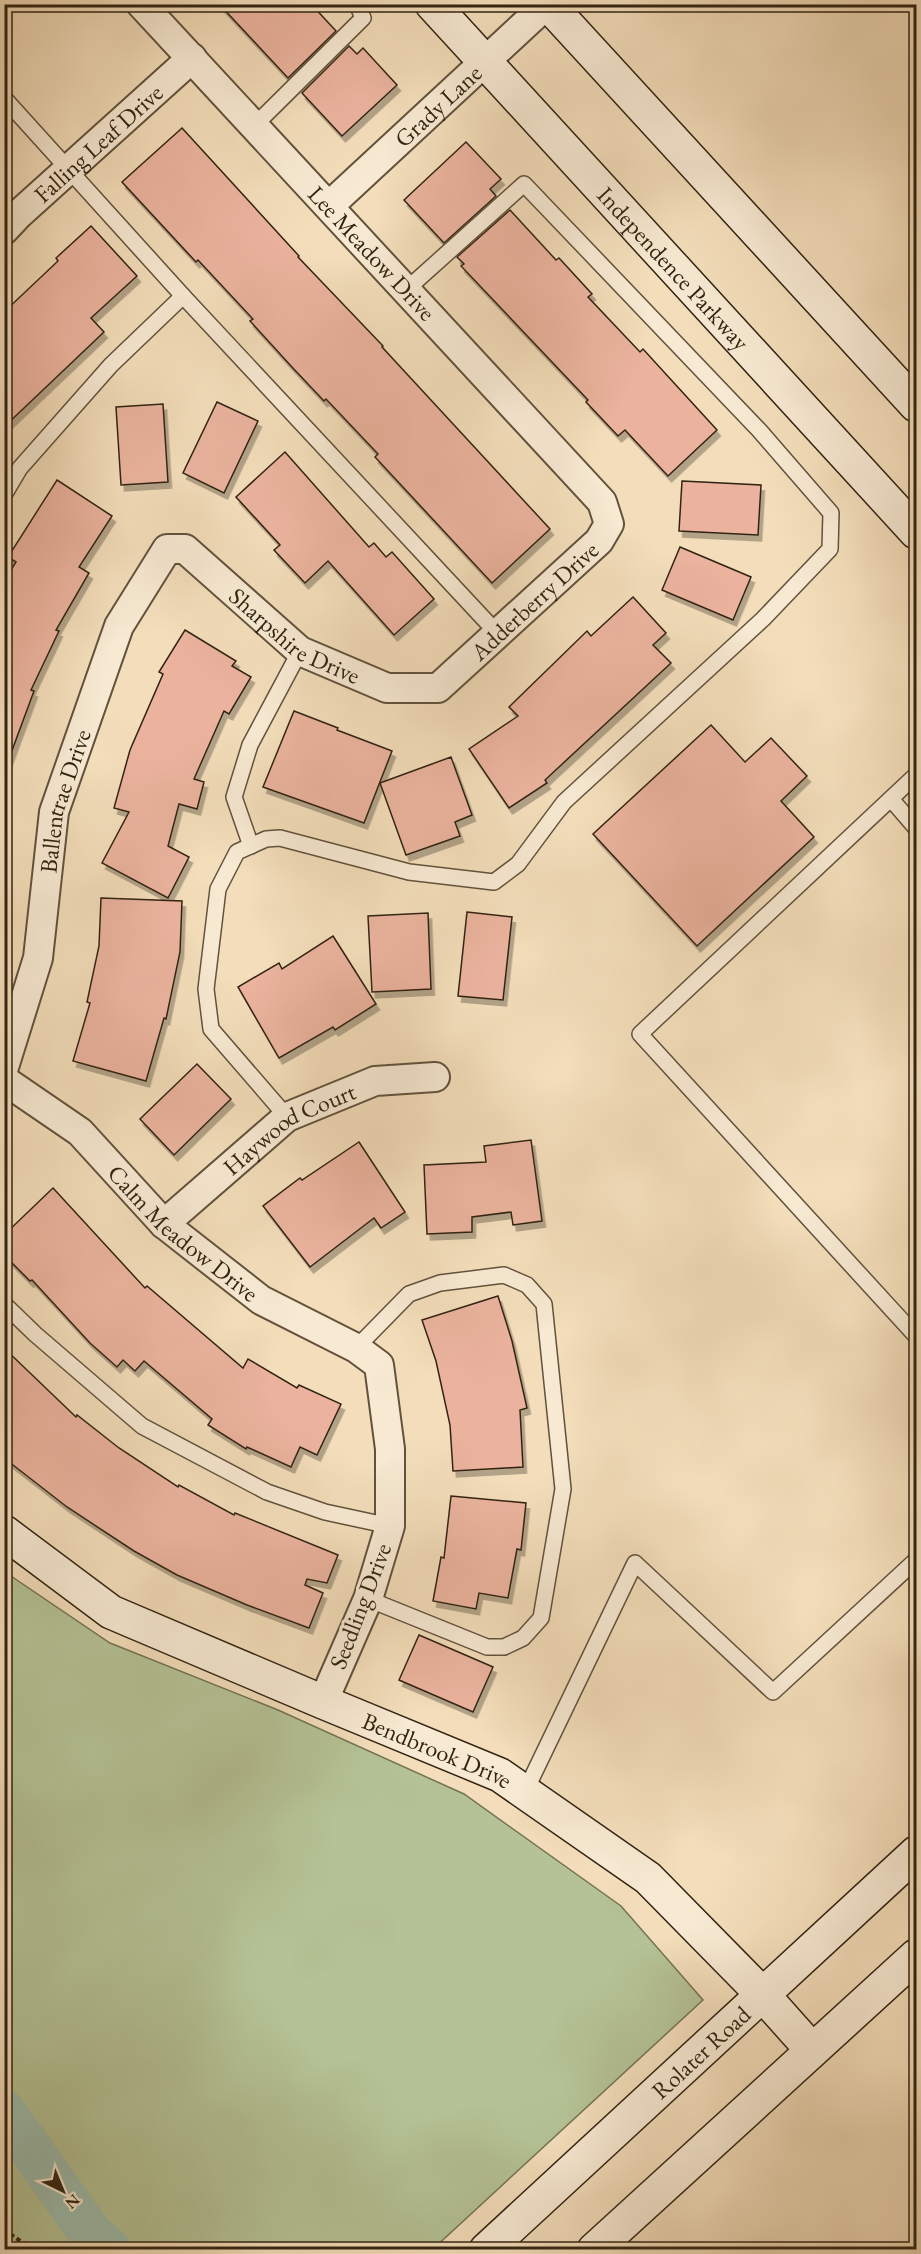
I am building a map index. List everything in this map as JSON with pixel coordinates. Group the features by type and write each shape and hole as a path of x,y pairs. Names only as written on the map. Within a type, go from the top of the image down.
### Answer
{"main road":[{"name":"Independence Parkway","path":"432,4 916,532"},
{"path":"547,4 916,405"},
{"name":"Bendbrook Drive","path":"4,1532 111,1612 500,1775 648,1878 763,1995 813,2050"},
{"name":"Rolater Road","path":"486,2250 916,1853"},
{"path":"594,2250 916,1956"}],"street":[{"name":"Lee Meadow Drive","path":"141,4 602,502"},
{"name":"Grady Lane","path":"328,206 547,4"},
{"name":"Falling Leaf Drive","path":"4,230 192,58"},
{"name":"Adderberry Drive","path":"438,688 599,541 609,524 602,502"},
{"name":"Sharpshire Drive","path":"167,549 185,549 300,651 387,688 438,688"},
{"name":"Ballentrae Drive","path":"4,1067 38,958 54,812 119,626 167,549"},
{"name":"Haywood Court","path":"165,1224 287,1117 375,1081 435,1077"},
{"name":"Calm Meadow Drive","path":"4,1080 80,1132 165,1224 261,1300 367,1356"},
{"name":"Seedling Drive","path":"322,1702 368,1599 390,1526 390,1449 367,1356"}],"lane":[{"path":"254,126 363,18 357,4"},
{"path":"4,98 183,296 498,634"},
{"path":"287,1117 211,1029 206,989 218,889 237,852 266,839 280,838 409,872 494,882 518,864 564,802 763,619 830,549 831,513 759,430 524,184 406,290"},
{"path":"4,495 20,468 111,364 183,296"},
{"path":"251,846 234,796 250,745 300,651"},
{"path":"916,775 640,1034 916,1336"},
{"path":"891,799 916,828"},
{"path":"367,1356 409,1294 440,1283 504,1275 527,1285 544,1304 563,1489 541,1618 523,1638 504,1647 487,1647 368,1599"},
{"path":"4,1304 35,1334 142,1426 267,1492 325,1512 390,1526"},
{"path":"525,1792 635,1563 773,1692 916,1560"}],"path":[{"path":"4,2230 34,2250"}],"green space":[{"path":"5,1572 110,1643 278,1710 464,1794 621,1906 703,2000 433,2249 5,2249"}],"building":[{"path":"219,4 311,4 336,31 288,78"},
{"path":"349,46 357,54 363,48 397,85 342,136 302,93"},
{"path":"182,128 550,529 492,583 375,457 378,454 291,366 250,321 253,319 198,260 196,262 122,182"},
{"path":"466,142 501,179 490,189 496,196 444,243 404,200"},
{"path":"510,210 556,260 559,258 592,294 588,297 640,352 643,349 717,430 668,476 625,430 618,436 586,402 588,400 461,266 464,264 457,257"},
{"path":"91,226 137,276 91,318 104,332 4,427 4,312 58,261 56,258"},
{"path":"217,402 258,421 224,493 183,473"},
{"path":"163,404 168,482 121,485 116,407"},
{"path":"285,452 369,547 374,543 386,557 392,552 434,599 394,635 328,561 305,583 274,550 280,545 236,497"},
{"path":"57,480 112,516 79,567 89,573 56,630 59,631 31,690 34,691 7,764 4,763 4,581 16,562 8,557"},
{"path":"682,481 761,485 758,535 679,531"},
{"path":"680,547 751,577 733,620 662,590"},
{"path":"633,597 666,633 653,645 671,663 545,780 547,783 509,808 469,749 518,716 509,707 587,631 591,636"},
{"path":"185,630 236,661 232,666 251,677 229,714 224,711 194,779 204,782 197,809 179,804 168,846 189,857 168,898 102,863 129,812 114,808 130,750 163,674 159,672"},
{"path":"294,711 392,751 364,823 263,787"},
{"path":"711,725 745,762 771,738 807,776 781,801 814,837 697,946 593,834"},
{"path":"451,757 472,815 455,822 460,836 406,855 380,783"},
{"path":"101,898 182,901 180,952 166,1019 164,1018 146,1081 73,1061 90,1003 87,1002 99,946"},
{"path":"467,912 512,917 503,1000 458,996"},
{"path":"428,913 431,989 372,992 368,916"},
{"path":"333,936 376,1004 335,1030 333,1027 279,1058 238,987 279,963 282,969"},
{"path":"197,1064 231,1099 174,1155 140,1119"},
{"path":"531,1140 542,1221 513,1225 511,1212 472,1217 472,1232 427,1234 424,1165 486,1162 484,1146"},
{"path":"359,1142 405,1212 381,1228 374,1218 310,1267 263,1206 300,1178 302,1180"},
{"path":"53,1188 145,1288 147,1286 243,1368 248,1359 297,1388 299,1385 341,1404 317,1455 300,1447 291,1467 247,1447 246,1449 208,1425 212,1419 144,1361 135,1371 123,1360 117,1367 90,1343 32,1280 30,1281 4,1255 4,1235"},
{"path":"498,1296 512,1341 527,1408 520,1410 523,1467 453,1471 450,1425 436,1361 422,1320"},
{"path":"4,1348 76,1417 77,1415 119,1448 178,1487 179,1485 234,1515 235,1513 338,1555 327,1583 307,1579 305,1585 323,1593 309,1628 177,1575 134,1551 67,1507 4,1458"},
{"path":"451,1496 526,1503 521,1550 517,1549 508,1598 479,1593 476,1609 433,1601 441,1557 444,1558"},
{"path":"419,1635 493,1667 473,1712 399,1680"}],"waterway":[{"path":"4,2112 91,2234 109,2250"}]}
